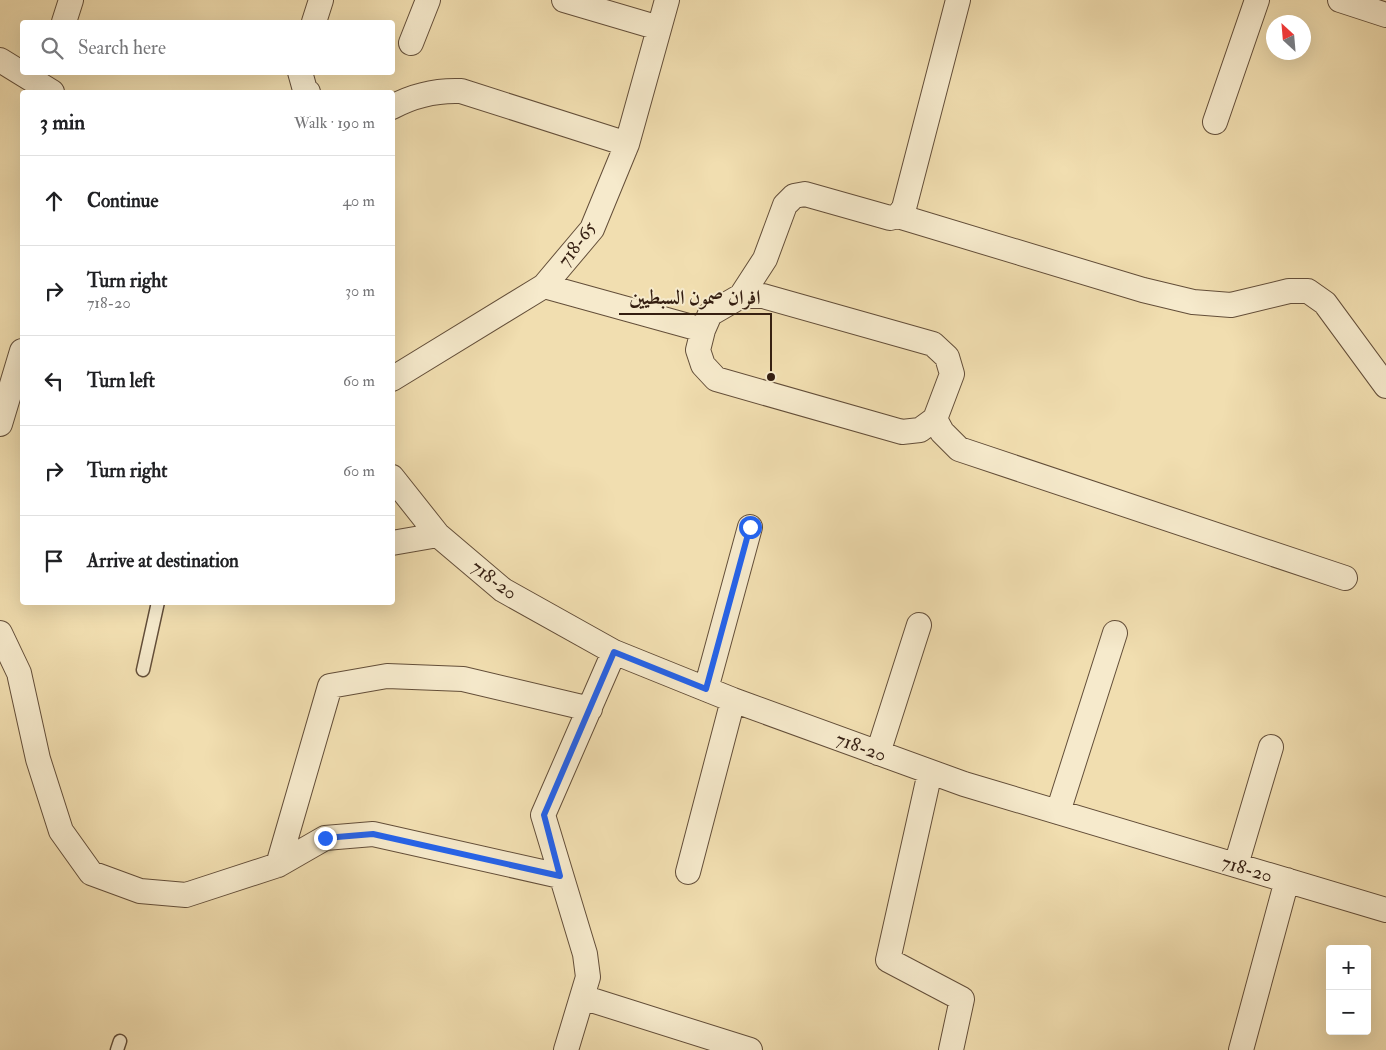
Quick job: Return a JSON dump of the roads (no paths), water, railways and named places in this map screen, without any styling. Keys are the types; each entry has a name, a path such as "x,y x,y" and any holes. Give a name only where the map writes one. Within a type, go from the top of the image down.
{"street":[{"path":"65,20 71,0"},
{"path":"315,20 321,0"},
{"path":"411,43 428,0"},
{"path":"564,0 659,28"},
{"name":"718-65","path":"395,376 544,286 592,229 627,144 666,0"},
{"path":"898,216 904,208 958,0"},
{"path":"1215,122 1257,0"},
{"path":"1340,0 1386,15"},
{"path":"0,60 20,70"},
{"path":"30,75 48,84"},
{"path":"301,75 305,90"},
{"path":"395,106 416,96 438,90 461,91 627,144"},
{"path":"741,296 763,296 933,344 947,357 952,374 935,419 920,430 902,432 716,379 703,365 698,350 703,330 710,314 741,296 765,259 785,205 794,196 805,194 890,218 898,216 1133,287 1193,302 1232,305 1289,291 1308,291 1326,303 1386,386"},
{"path":"544,286 703,330"},
{"path":"0,424 20,358"},
{"path":"935,419 942,432 959,449 1345,578"},
{"name":"718-20","path":"395,482 438,535 503,590 614,652 732,700 930,772 1386,910"},
{"path":"706,689 750,527"},
{"path":"395,542 438,535"},
{"path":"878,753 919,625"},
{"path":"0,633 19,673 38,759 61,831 91,872 140,892 186,895 278,865 325,838 373,834 560,876"},
{"path":"1058,812 1115,633"},
{"path":"566,1050 588,977 585,954 560,876 544,815 614,652"},
{"path":"278,865 330,686 387,676 463,679 590,708"},
{"path":"688,872 732,700"},
{"path":"1236,865 1271,746"},
{"path":"930,772 888,960 962,999 951,1050"},
{"path":"1241,1050 1286,880"},
{"path":"582,997 750,1050"}],"lane":[{"path":"143,670 157,605"}],"place":[{"name":"افران صمون السبطيين","path":"771,377"}]}
